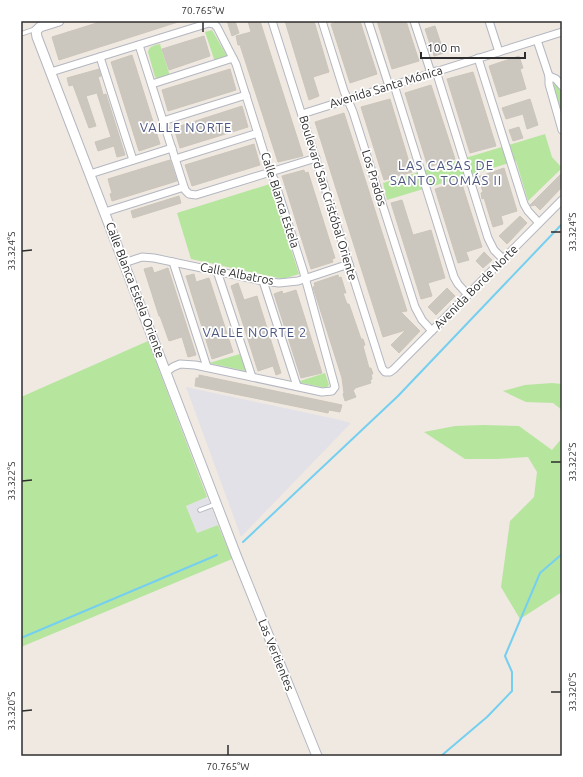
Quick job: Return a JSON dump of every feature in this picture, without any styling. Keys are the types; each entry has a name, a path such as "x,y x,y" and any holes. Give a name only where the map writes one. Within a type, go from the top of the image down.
{"street":[{"path":"40,27 59,21"},
{"name":"Los Prados","path":"322,21 356,119 415,307 422,320 432,331"},
{"path":"368,21 454,277 468,295"},
{"path":"414,21 433,72 488,238 494,250 503,259"},
{"path":"489,21 499,52"},
{"name":"Boulevard San Cristóbal Oriente","path":"272,22 382,368 383,371 388,372"},
{"name":"Calle Blanca Estela","path":"139,45 209,23 217,26 233,58 270,172 274,179 305,279 334,382 334,389 330,392 322,392 297,386"},
{"name":"Calle Blanca Estela Oriente","path":"40,27 36,34 236,555"},
{"name":"Avenida Santa Mónica","path":"302,114 562,32"},
{"path":"537,40 562,130"},
{"path":"51,72 139,45 186,191"},
{"path":"100,57 133,160"},
{"path":"152,84 233,58"},
{"path":"478,58 524,204 528,212 538,223"},
{"path":"548,76 559,81 562,86"},
{"path":"164,122 246,95"},
{"path":"175,159 258,133"},
{"path":"90,174 172,148"},
{"path":"105,212 186,191 196,195 316,158"},
{"name":"Avenida Borde Norte","path":"388,372 394,369 562,200"},
{"name":"Calle Albatros","path":"124,263 142,257 154,258 263,281 290,283 349,264"},
{"path":"173,262 207,367"},
{"path":"217,271 252,377"},
{"path":"166,372 180,364 207,367 297,386 263,281"},
{"name":"Las Vertientes","path":"236,555 317,756"}],"lane":[{"path":"21,34 40,27"},
{"path":"200,510 216,504"}],"shaded area":[{"path":"186,387 336,419 351,423 241,537"},
{"path":"207,497 218,525 197,533 186,506"}],"green space":[{"path":"212,30 227,56 215,62 205,32"},
{"path":"160,44 170,76 159,79 155,77 148,52 154,45"},
{"path":"555,82 562,92 562,113 554,90"},
{"path":"545,134 552,157 562,168 528,201 516,161 387,200 383,183"},
{"path":"270,184 299,274 283,279 191,259 177,213"},
{"path":"148,341 207,497 186,506 197,533 218,525 232,559 21,647 21,397"},
{"path":"240,354 246,371 209,363"},
{"path":"325,373 329,385 326,388 297,382"},
{"path":"552,383 562,384 562,410 553,403 526,402 503,391 525,385"},
{"path":"455,426 519,426 552,450 562,438 562,592 520,619 501,587 510,521 534,497 537,472 528,457 465,459 424,432"}],"building":[{"path":"103,21 178,22 59,60 52,37"},
{"path":"227,21 235,21 239,33 232,36"},
{"path":"248,21 260,21 303,156 278,162 236,36 251,32"},
{"path":"285,21 314,21 329,72 313,77 319,96 309,100"},
{"path":"340,21 360,21 377,74 350,83 331,24"},
{"path":"377,21 406,21 419,61 392,69"},
{"path":"435,26 444,53 434,56 425,29"},
{"path":"204,36 210,56 169,70 162,49"},
{"path":"132,55 160,144 139,151 111,62"},
{"path":"519,56 523,68 520,69 526,89 499,97 489,66"},
{"path":"99,69 101,76 98,77 103,95 106,94 125,155 117,157 114,146 98,151 95,142 111,137 97,93 86,96 96,126 89,128 73,85 69,86 67,78"},
{"path":"230,69 236,90 168,111 162,90"},
{"path":"473,72 496,146 470,153 447,79"},
{"path":"431,85 455,159 428,167 405,93"},
{"path":"390,99 412,172 384,180 361,107"},
{"path":"530,99 538,125 527,129 523,114 506,119 502,108"},
{"path":"242,106 248,127 180,148 174,128"},
{"path":"344,113 407,311 401,312 420,331 399,353 391,345 406,330 383,337 315,122"},
{"path":"519,127 523,138 513,141 509,130"},
{"path":"254,144 260,165 192,186 185,165"},
{"path":"170,160 177,181 112,201 110,194 112,193 108,179"},
{"path":"504,168 517,211 501,216 503,224 493,227 484,198 482,199 481,193 483,192 478,177"},
{"path":"304,170 305,173 308,172 335,258 332,259 333,262 311,269 282,176"},
{"path":"562,173 562,187 540,210 535,205 531,206 530,205"},
{"path":"461,181 482,247 466,252 469,260 458,263 435,189"},
{"path":"179,196 181,203 133,218 131,211"},
{"path":"402,200 413,235 431,230 445,278 428,283 432,296 421,299 391,203"},
{"path":"520,216 527,223 507,244 499,236"},
{"path":"484,252 492,260 483,268 476,261"},
{"path":"152,267 154,273 168,268 196,355 188,357 182,337 169,341 159,316 144,269"},
{"path":"194,274 196,282 209,278 233,352 212,359 186,276"},
{"path":"338,275 339,278 341,277 346,293 343,293 347,304 349,304 361,339 363,339 365,345 363,346 369,368 371,368 373,374 371,374 371,383 355,388 353,390 356,397 345,401 342,378 313,287 315,286 314,283"},
{"path":"238,283 244,300 257,296 281,373 276,375 273,366 258,371 231,286"},
{"path":"447,288 455,296 436,315 428,307"},
{"path":"296,290 322,373 301,378 274,294 282,291 283,294"},
{"path":"199,375 342,405 340,412 329,410 328,413 195,386 196,378 199,378"}],"waterway":[{"path":"243,542 398,396 562,224"},
{"path":"441,756 487,717 512,691 512,672 505,656 540,573 562,554"},
{"path":"21,638 217,555"}],"district":[{"name":"VALLE NORTE","path":"186,127"},
{"name":"LAS CASAS DE SANTO TOMÁS II","path":"446,172"},
{"name":"VALLE NORTE 2","path":"255,332"}]}
